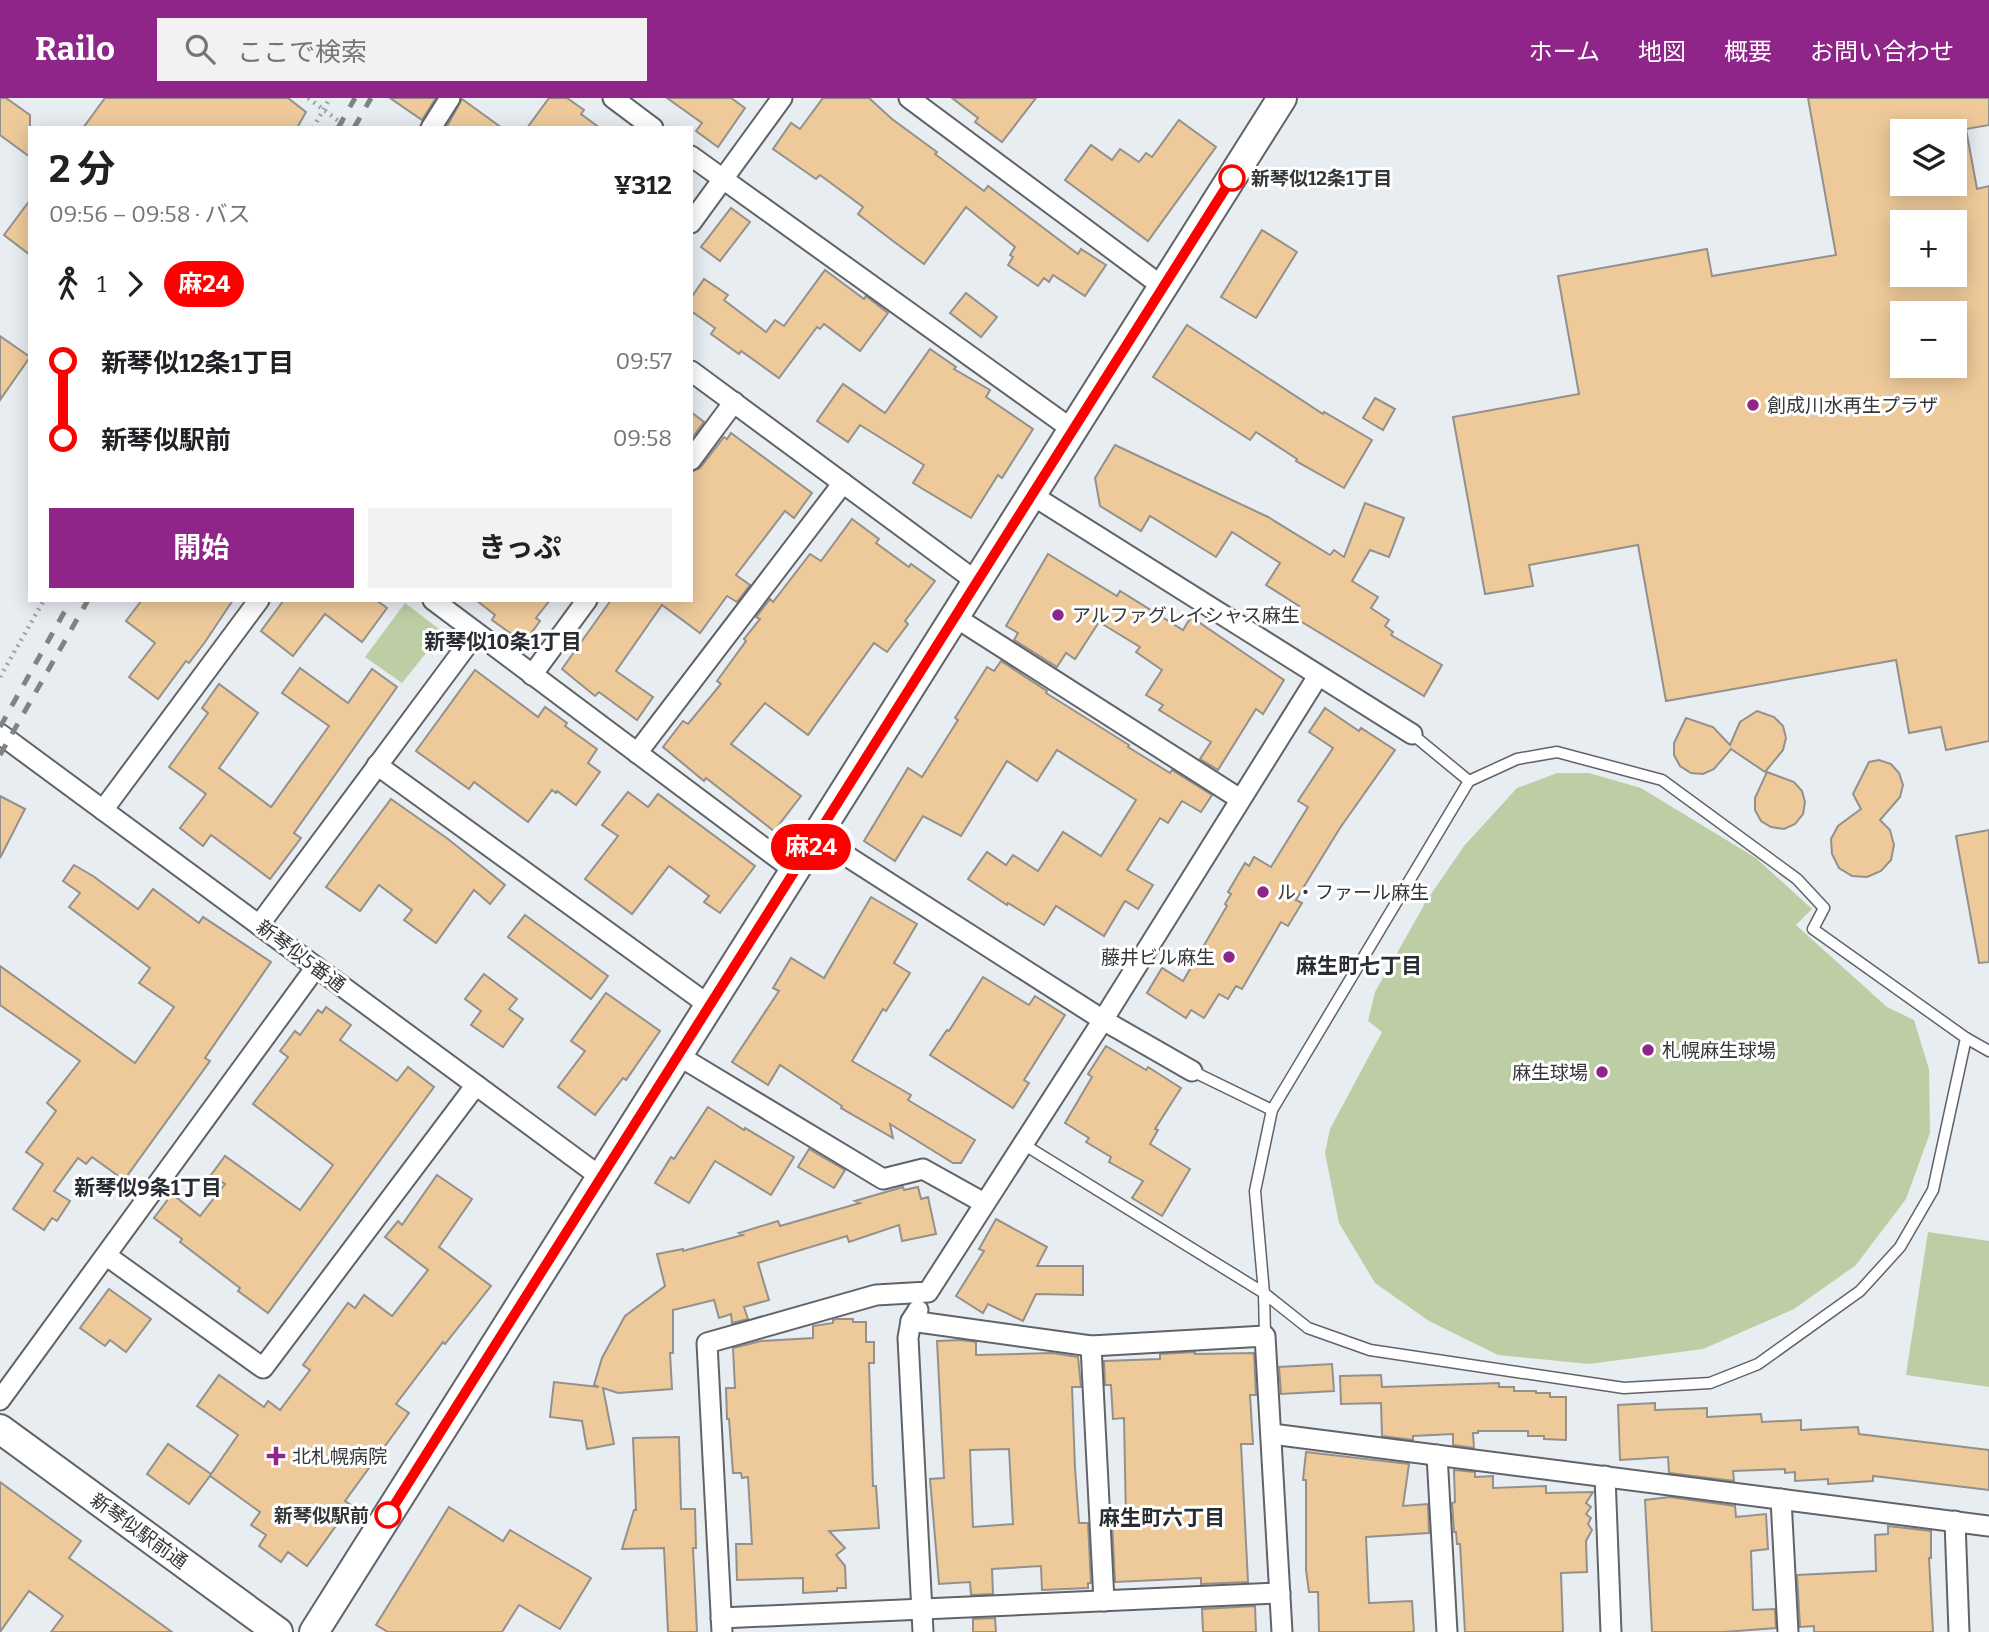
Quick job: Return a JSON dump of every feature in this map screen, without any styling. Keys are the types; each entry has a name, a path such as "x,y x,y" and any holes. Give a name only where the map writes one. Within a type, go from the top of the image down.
{"main road":[{"path":"314,1632 1282,98"},
{"name":"新琴似駅前通","path":"0,1429 278,1632"}],"street":[{"path":"432,126 450,98"},
{"path":"613,98 650,126"},
{"path":"693,220 782,98"},
{"path":"909,98 1163,287"},
{"path":"693,157 1073,430"},
{"path":"693,372 977,582"},
{"path":"693,457 734,402"},
{"path":"637,752 843,483"},
{"path":"1032,495 1412,734"},
{"path":"103,810 258,602"},
{"path":"436,602 795,871"},
{"path":"532,675 586,602"},
{"path":"955,617 1240,799"},
{"path":"259,925 477,633"},
{"path":"923,1632 908,1338 911,1321 1318,676"},
{"name":"新琴似5番通","path":"0,734 602,1178"},
{"path":"377,765 710,1006"},
{"path":"817,837 1103,1020 1192,1071"},
{"path":"0,1400 316,967"},
{"path":"679,1056 883,1179 923,1169 984,1203"},
{"path":"107,1256 263,1368 475,1084"},
{"path":"928,1292 876,1295 707,1343 722,1625 922,1610 1280,1593"},
{"path":"911,1321 1091,1346 1265,1336 1282,1632"},
{"path":"1091,1346 1104,1601"},
{"path":"1272,1434 1989,1525"},
{"path":"1437,1455 1447,1632"},
{"path":"1605,1476 1612,1632"},
{"path":"1781,1499 1788,1632"},
{"path":"1955,1521 1959,1632"}],"lane":[{"path":"1412,734 1469,781"},
{"path":"1265,1336 1255,1191 1272,1110 1469,781 1517,759 1557,752 1662,780 1797,879 1824,908 1813,929 1966,1038 1989,1051"},
{"path":"1022,1144 1264,1293 1308,1328 1370,1350 1625,1388 1710,1383 1759,1364 1860,1291 1900,1247 1933,1190 1966,1038"},
{"path":"1192,1071 1272,1110"}],"path":[{"path":"309,98 345,126"},
{"path":"314,126 330,98"},
{"path":"0,677 43,602"}],"green space":[{"path":"405,603 443,632 402,683 365,657"},
{"name":"札幌麻生球場","path":"1557,773 1589,773 1641,788 1756,858 1812,909 1796,925 1887,1007 1914,1020 1929,1069 1930,1133 1906,1199 1856,1265 1794,1309 1703,1349 1589,1364 1498,1355 1429,1321 1375,1283 1339,1223 1325,1153 1330,1129 1382,1032 1368,1021 1375,992 1427,900 1464,846 1517,788"},
{"path":"1928,1232 1989,1241 1989,1387 1906,1375"}],"building":[{"path":"0,98 6,98 30,115 28,156 0,135"},
{"path":"105,98 288,98 306,112 298,126 84,126"},
{"path":"390,98 436,98 422,120"},
{"path":"549,98 567,98 584,110 581,114 597,126 528,126"},
{"path":"667,98 731,98 745,108 718,147 696,131 702,123"},
{"path":"823,98 869,98 984,191 988,186 1078,254 1081,249 1106,265 1085,296 1053,275 1049,282 1044,278 1038,286 1008,265 1015,247 966,207 924,264 858,214 863,207 820,175 816,179 773,149 791,123 800,129"},
{"path":"952,98 1036,98 1002,142 975,122 978,118"},
{"name":"創成川水再生プラザ","path":"1808,98 1989,98 1989,125 1967,129 1967,119 1890,119 1890,196 1967,196 1967,134 1977,189 1989,186 1989,741 1946,750 1941,727 1909,733 1896,660 1666,701 1638,545 1529,565 1533,586 1485,594 1453,417 1579,394 1558,276 1707,249 1712,276 1836,255"},
{"path":"462,99 499,126 447,126"},
{"path":"1179,120 1216,147 1148,241 1065,180 1091,145 1112,160 1120,149 1139,162 1146,153 1152,157"},
{"path":"28,203 28,253 4,235"},
{"path":"731,208 750,222 720,261 701,247"},
{"path":"1262,230 1297,252 1256,318 1221,297"},
{"path":"825,270 888,313 860,351 824,324 820,329 817,327 779,378 711,334 715,328 693,312 693,295 704,279 728,295 724,300 766,332 775,320 784,326"},
{"path":"966,293 997,317 981,337 950,313"},
{"path":"1187,325 1323,414 1324,412 1372,440 1344,488 1296,461 1297,459 1256,432 1250,440 1153,377"},
{"path":"0,336 28,356 28,360 0,400"},
{"path":"930,349 956,367 954,369 990,390 986,397 1033,429 1002,478 998,475 971,518 913,483 924,465 860,425 848,442 817,421 843,384 885,413"},
{"path":"1375,398 1395,409 1383,430 1363,418"},
{"path":"693,414 704,422 693,436"},
{"path":"731,433 812,493 794,518 785,511 736,575 750,585 737,602 727,596 700,633 662,605 616,671 653,697 637,720 599,692 595,696 562,669 610,602 693,602 693,471 700,468 724,437 727,439"},
{"path":"1115,445 1268,517 1330,555 1334,550 1344,557 1365,503 1404,518 1389,557 1370,550 1352,581 1378,597 1371,608 1389,620 1385,626 1393,632 1391,635 1442,665 1424,696 1292,616 1299,606 1266,585 1280,563 1232,532 1216,557 1150,516 1141,531 1100,506 1095,478"},
{"path":"852,519 879,539 876,543 909,567 911,564 935,581 905,621 908,624 887,652 874,643 808,735 765,703 731,744 801,796 774,831 706,778 704,781 663,747 683,721 688,724 721,684 717,681 746,641 744,639 760,619 756,617 770,599 773,602 810,554 821,561"},
{"path":"1048,554 1117,596 1120,591 1183,630 1191,617 1284,680 1263,714 1256,709 1218,770 1200,759 1211,742 1159,710 1163,705 1146,695 1162,670 1136,652 1140,647 1099,622 1075,659 1066,653 1057,667 1014,640 1018,633 1006,626"},
{"path":"140,602 232,602 205,642 189,663 186,661 158,699 129,677 155,643 126,621"},
{"path":"283,602 379,602 387,608 362,642 325,614 293,656 261,631"},
{"path":"479,602 548,602 536,618 540,621 524,643 492,620 495,615"},
{"path":"1001,661 1129,745 1128,747 1212,795 1201,812 1182,801 1168,823 1160,818 1127,870 1153,885 1138,909 1125,901 1104,936 1056,906 1044,925 968,879 987,852 1006,865 1013,855 1038,871 1063,832 1101,856 1136,800 1057,750 1037,781 1007,761 961,836 923,816 895,861 864,841 908,768 922,777 987,667 994,671"},
{"path":"300,668 348,703 372,669 397,687 294,833 301,838 270,879 211,835 203,846 180,828 206,794 169,767 208,713 202,708 219,684 258,713 219,768 271,807 329,726 282,693"},
{"path":"475,670 538,717 545,707 567,723 565,726 597,749 588,763 600,772 576,805 552,790 528,822 474,782 469,789 416,751"},
{"path":"1325,708 1359,731 1361,728 1395,750 1340,828 1300,893 1296,900 1302,903 1288,926 1281,922 1242,989 1236,986 1228,999 1219,994 1204,1018 1191,1010 1186,1018 1147,993 1162,968 1183,981 1227,906 1225,904 1231,894 1228,892 1245,863 1249,866 1254,857 1271,867 1308,807 1298,801 1333,748 1309,732"},
{"path":"1757,711 1774,717 1783,726 1786,738 1783,750 1765,772 1731,749 1714,769 1703,774 1691,773 1680,766 1674,755 1674,743 1686,718 1713,727 1730,745 1740,722"},
{"path":"1879,760 1891,764 1899,773 1903,785 1900,797 1880,820 1890,830 1894,845 1891,860 1881,871 1867,877 1852,876 1839,868 1832,854 1831,839 1838,826 1861,809 1853,794 1869,762"},
{"path":"1767,772 1794,782 1802,791 1805,802 1803,814 1795,824 1784,829 1771,827 1761,821 1755,810 1755,798"},
{"path":"628,792 648,807 658,794 755,866 720,913 704,902 709,896 669,866 632,914 585,879 618,836 602,825"},
{"path":"0,796 25,809 0,858"},
{"path":"391,799 448,839 505,885 490,904 474,890 436,943 404,920 412,910 379,885 360,911 326,887"},
{"path":"1989,830 1989,962 1979,963 1956,836"},
{"path":"74,865 138,909 153,889 199,923 203,917 271,962 205,1058 210,1061 124,1180 92,1157 86,1164 78,1158 54,1191 70,1201 57,1221 52,1218 44,1230 13,1209 43,1164 26,1152 56,1111 47,1103 80,1061 0,1005 0,966 135,1063 174,1007 139,983 150,968 69,907 80,893 63,881"},
{"path":"871,897 917,924 894,963 910,973 886,1011 883,1009 852,1061 911,1095 908,1100 975,1140 961,1163 953,1163 890,1124 893,1138 841,1108 842,1106 780,1065 768,1085 732,1062 779,991 773,988 791,958 824,978"},
{"path":"525,915 608,976 591,999 508,937"},
{"path":"484,974 517,999 509,1009 523,1019 503,1047 471,1025 481,1011 465,999"},
{"path":"983,977 1029,1005 1035,996 1065,1015 1024,1080 1029,1083 1013,1108 930,1055 947,1030 949,1031"},
{"path":"606,993 660,1031 626,1080 623,1078 595,1115 558,1087 585,1051 571,1041"},
{"path":"326,1007 351,1025 340,1040 397,1081 408,1067 434,1087 268,1313 238,1291 240,1288 180,1242 182,1239 154,1218 172,1194 200,1216 225,1184 211,1175 225,1156 300,1210 333,1165 253,1104 288,1057 280,1051 295,1031 300,1035 318,1010 322,1013"},
{"path":"1106,1046 1146,1070 1148,1067 1181,1088 1155,1129 1158,1130 1150,1144 1190,1169 1162,1216 1132,1198 1143,1181 1109,1162 1111,1157 1086,1142 1089,1138 1065,1123 1092,1077 1088,1074"},
{"path":"708,1107 794,1157 771,1195 715,1161 689,1203 655,1183"},
{"path":"809,1149 845,1170 834,1188 798,1167"},
{"path":"437,1175 472,1199 439,1247 491,1286 445,1344 443,1342 396,1404 409,1413 345,1501 351,1505 307,1566 288,1552 281,1562 259,1546 266,1535 251,1525 260,1512 210,1476 189,1504 147,1474 168,1444 211,1474 238,1435 197,1406 219,1375 264,1407 268,1401 280,1410 310,1370 303,1365 348,1303 355,1308 364,1295 392,1316 428,1270 385,1237 398,1221 402,1225"},
{"path":"903,1187 904,1190 918,1187 921,1199 928,1197 936,1234 902,1241 899,1225 849,1242 847,1236 758,1263 769,1300 744,1307 748,1319 732,1323 731,1314 719,1318 714,1300 673,1310 673,1353 670,1353 672,1389 618,1393 603,1388 614,1444 587,1449 582,1421 550,1417 554,1382 599,1387 594,1385 602,1358 625,1316 665,1286 657,1254 683,1251 743,1235 739,1233 778,1221 780,1226 860,1203 855,1201"},
{"path":"996,1219 1047,1247 1037,1266 1083,1266 1083,1295 1036,1294 1023,1321 988,1304 983,1313 956,1296 984,1251 979,1249"},
{"path":"109,1289 151,1319 126,1352 110,1340 105,1346 80,1328"},
{"path":"833,1320 866,1322 866,1342 874,1342 874,1363 869,1363 873,1486 876,1486 879,1528 829,1531 845,1548 836,1555 845,1566 846,1588 803,1593 803,1578 737,1580 736,1544 752,1544 748,1477 742,1478 741,1473 733,1473 727,1419 726,1388 735,1388 733,1348 761,1341 813,1338 813,1326 833,1323"},
{"path":"937,1341 976,1342 976,1355 1052,1353 1078,1357 1081,1387 1072,1387 1075,1468 1079,1523 1088,1523 1091,1583 1088,1583 1088,1588 1042,1590 1041,1566 992,1569 993,1594 971,1595 970,1582 939,1584 930,1479 944,1478","holes":["1009,1449 1013,1524 973,1527 970,1450"]},
{"path":"1254,1353 1256,1395 1250,1395 1253,1444 1241,1444 1248,1582 1201,1584 1201,1578 1115,1582 1112,1521 1126,1520 1124,1418 1113,1419 1111,1385 1105,1385 1104,1361 1160,1359 1160,1354"},
{"path":"1332,1364 1334,1391 1281,1394 1279,1367"},
{"path":"1381,1375 1382,1387 1499,1383 1499,1387 1514,1387 1514,1391 1536,1391 1550,1393 1550,1397 1566,1397 1566,1440 1528,1436 1528,1431 1478,1431 1473,1433 1474,1448 1453,1445 1453,1434 1413,1436 1413,1440 1382,1436 1381,1403 1341,1404 1340,1376"},
{"path":"1655,1403 1655,1410 1707,1408 1707,1417 1761,1414 1762,1422 1801,1420 1801,1430 1858,1427 1859,1434 1989,1450 1989,1490 1873,1476 1873,1481 1828,1484 1828,1479 1795,1481 1795,1472 1785,1473 1785,1469 1733,1471 1734,1481 1669,1473 1668,1457 1620,1460 1618,1405"},
{"path":"679,1437 681,1509 695,1509 696,1548 693,1548 697,1632 668,1632 664,1548 622,1549 636,1510 633,1438"},
{"path":"1306,1452 1409,1464 1403,1506 1428,1504 1429,1533 1366,1537 1369,1603 1412,1601 1414,1632 1319,1632 1318,1592 1309,1592 1306,1570 1306,1480 1303,1480"},
{"path":"1454,1470 1475,1472 1475,1477 1493,1476 1493,1488 1546,1486 1546,1493 1593,1492 1586,1503 1591,1507 1586,1514 1591,1518 1588,1524 1592,1530 1586,1541 1587,1572 1561,1573 1563,1632 1465,1632 1460,1544 1457,1544 1454,1532 1452,1503 1455,1502"},
{"path":"0,1482 81,1541 69,1558 172,1632 51,1632 63,1616 29,1591 0,1632"},
{"path":"1670,1497 1735,1506 1736,1517 1766,1514 1768,1549 1751,1551 1753,1610 1775,1609 1776,1628 1724,1632 1652,1632 1645,1500"},
{"path":"449,1507 503,1541 510,1530 591,1578 560,1629 519,1605 502,1632 388,1632 376,1625"},
{"path":"1888,1526 1931,1531 1929,1558 1933,1632 1814,1632 1814,1626 1800,1627 1797,1575 1876,1571 1875,1535 1888,1534"},
{"path":"1255,1606 1256,1632 1203,1632 1202,1609"},
{"path":"995,1618 996,1632 973,1632 973,1619"}],"railway":[{"path":"339,126 355,98"},
{"path":"355,126 371,98"},
{"path":"0,727 70,602"},
{"path":"0,755 87,602"}],"bus line":[{"name":"麻24","path":"388,1515 1232,178"}],"place":[{"name":"新琴似12条1丁目","path":"1232,178"},
{"name":"創成川水再生プラザ","path":"1753,405"},
{"name":"アルファグレイシャス麻生","path":"1058,615"},
{"name":"ル・ファール麻生","path":"1263,892"},
{"name":"藤井ビル麻生","path":"1229,957"},
{"name":"札幌麻生球場","path":"1648,1050"},
{"name":"麻生球場","path":"1602,1072"},
{"name":"北札幌病院","path":"276,1456"},
{"name":"新琴似駅前","path":"388,1515"}],"district":[{"name":"新琴似10条1丁目","path":"503,642"},
{"name":"麻生町七丁目","path":"1359,966"},
{"name":"新琴似9条1丁目","path":"148,1188"},
{"name":"麻生町六丁目","path":"1162,1518"}]}
